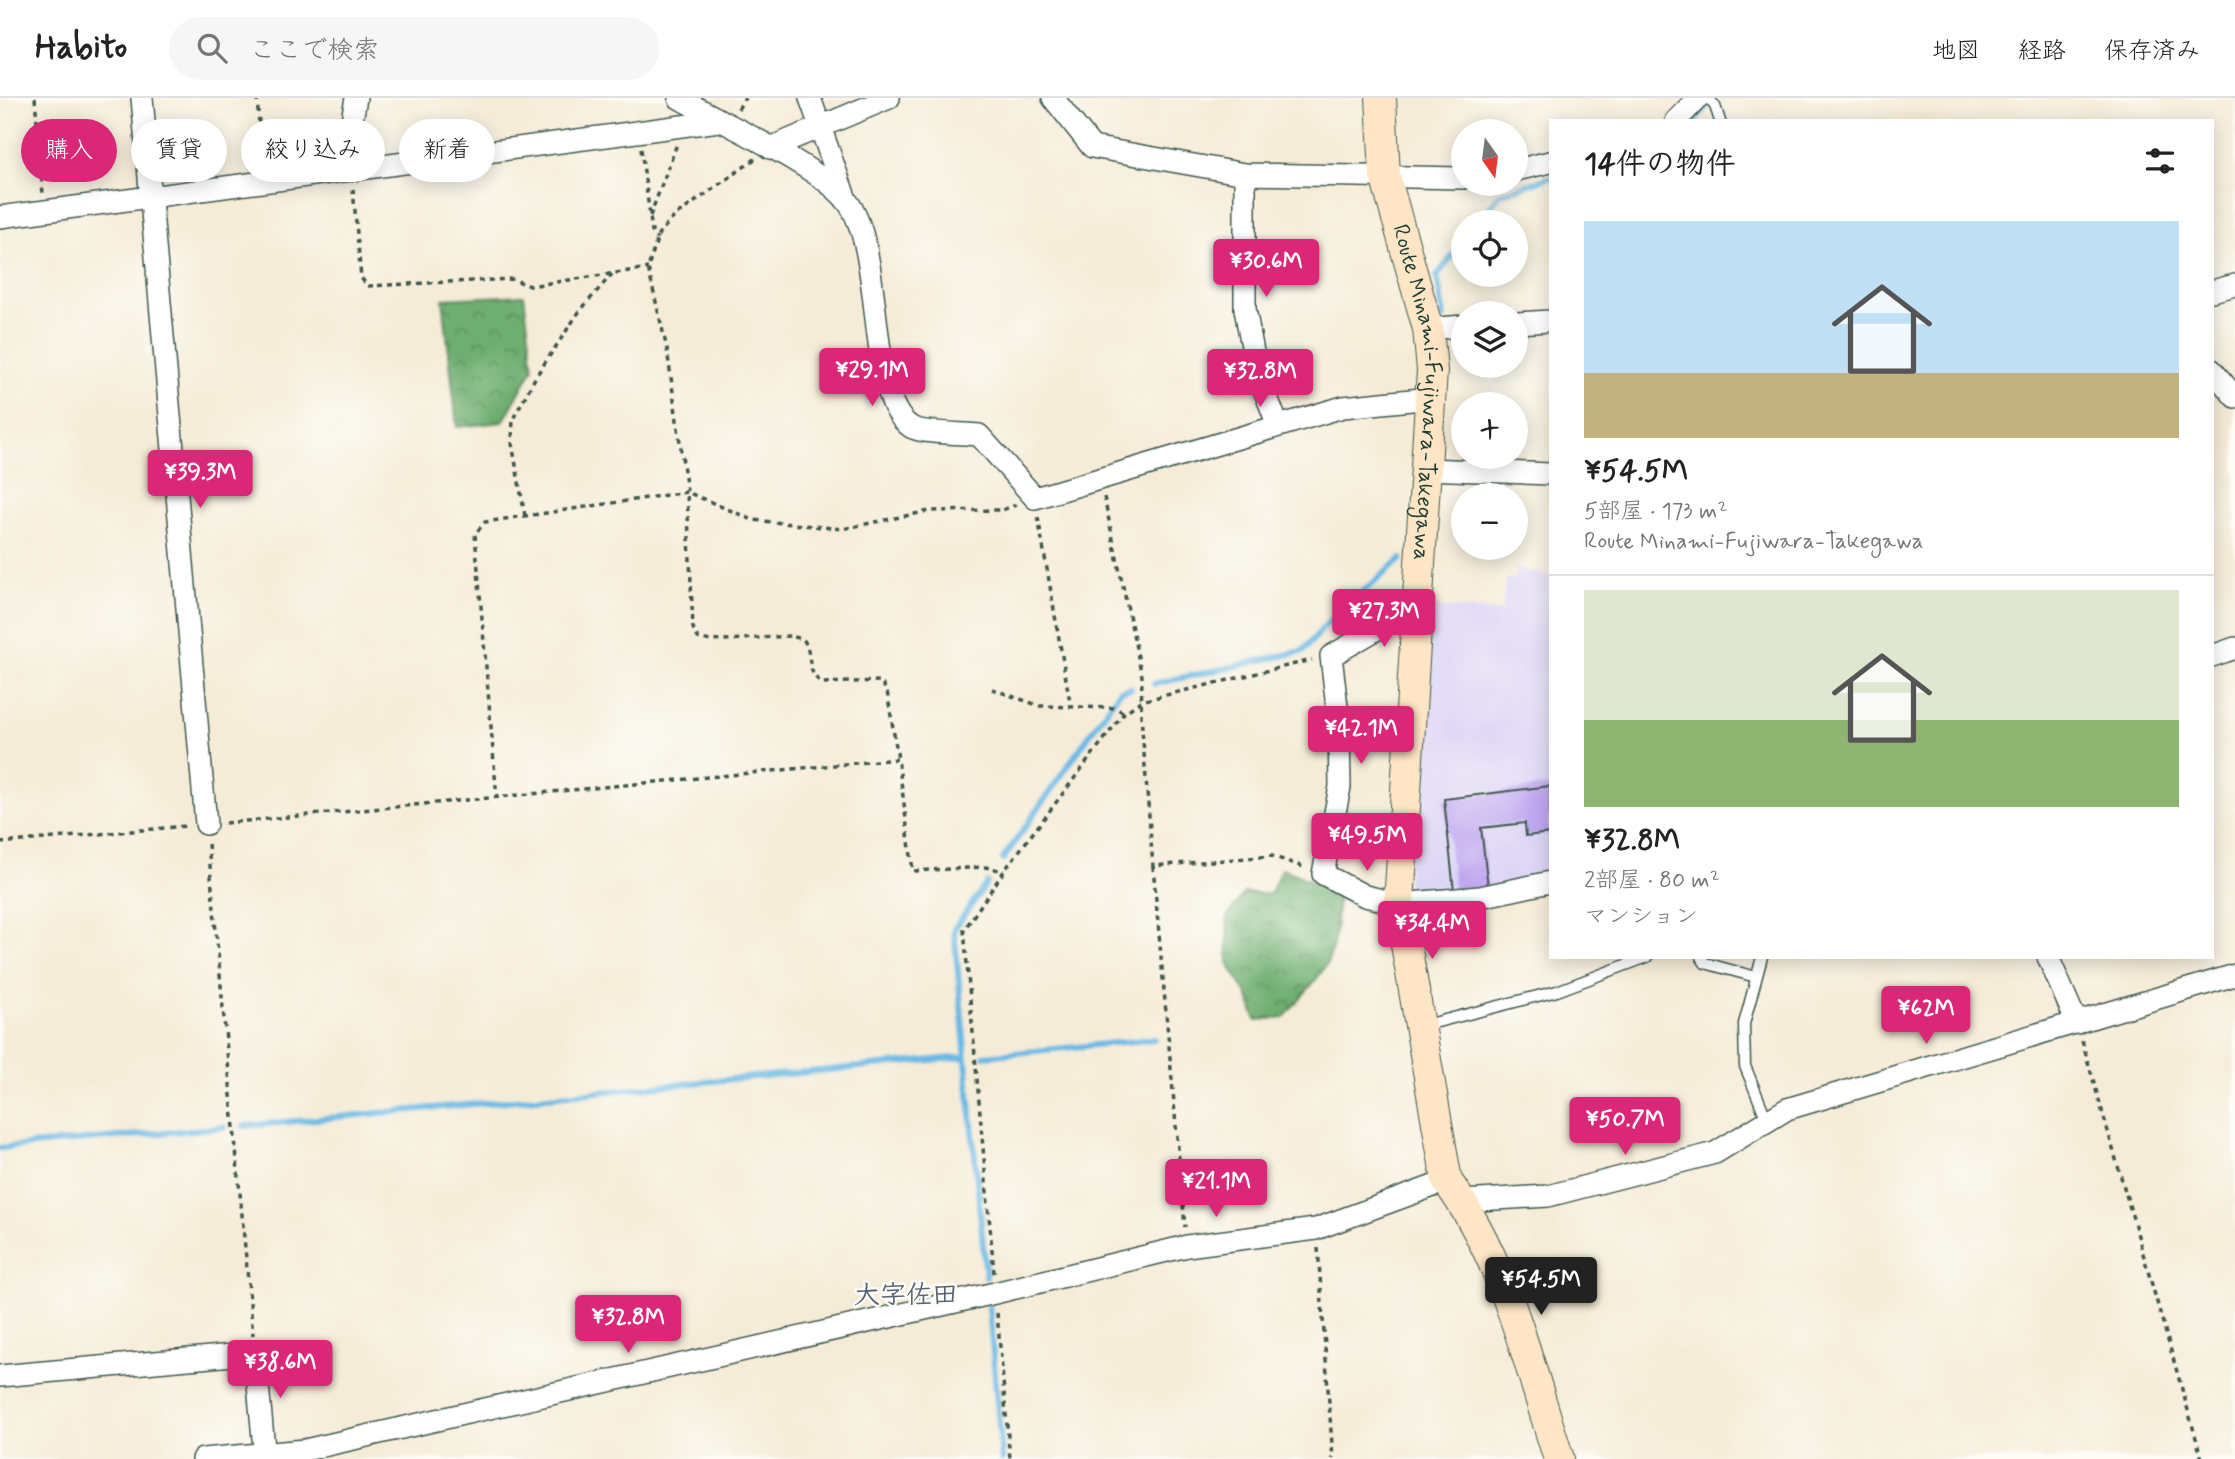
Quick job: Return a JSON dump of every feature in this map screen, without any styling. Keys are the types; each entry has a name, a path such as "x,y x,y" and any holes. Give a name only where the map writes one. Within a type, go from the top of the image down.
{"main road":[{"name":"Route Minami-Fujiwara-Takegawa","path":"1381,98 1385,176 1428,329 1432,370 1415,607 1399,904 1407,964 1454,1191 1501,1279 1559,1459"}],"street":[{"path":"142,98 206,824"},
{"path":"353,119 356,98"},
{"path":"679,98 811,172 846,200"},
{"path":"810,98 846,200 865,238 887,387 897,413 912,428 979,435 1035,498 1343,407 1431,398"},
{"path":"770,148 889,98"},
{"path":"1053,98 1092,147 1245,174 1451,178"},
{"path":"1679,119 1711,100"},
{"path":"385,165 719,121"},
{"path":"1528,167 1549,162"},
{"path":"1245,174 1245,309 1256,368 1278,426"},
{"path":"0,217 270,182"},
{"path":"2214,290 2235,285"},
{"path":"1528,322 1549,321"},
{"path":"1428,329 1451,327"},
{"path":"2214,372 2235,397"},
{"path":"1427,469 1549,474"},
{"path":"1415,607 1331,656 1339,724 1340,787 1323,874 1365,896 1399,904 1480,897 1549,882"},
{"path":"2214,655 2235,648"},
{"path":"2049,959 2077,1023"},
{"path":"203,1459 305,1450 1187,1247 1311,1230 1401,1200 1454,1191 1548,1196 1634,1176 1715,1153 1787,1109 2235,975"},
{"path":"0,1376 255,1353 265,1455"}],"lane":[{"path":"1711,100 1719,119"},
{"path":"1421,1026 1557,990 1642,959"},
{"path":"1702,959 1705,963 1756,976"},
{"path":"1761,959 1744,1024 1745,1066 1767,1120"}],"path":[{"path":"35,98 44,212"},
{"path":"257,98 264,183"},
{"path":"650,218 684,126"},
{"path":"638,131 652,232 657,239"},
{"path":"770,148 675,216 657,239 648,268 667,349 687,492 693,628 698,639 790,636 803,639 808,646 811,673 823,683 880,681 887,691 913,871 985,867 1004,871"},
{"path":"349,182 361,278 368,286 512,279 530,286 648,268"},
{"path":"525,516 512,443 513,419 536,376 579,312 614,272"},
{"path":"1099,478 1124,580 1142,676 1141,701 1153,866 1187,1247"},
{"path":"496,799 475,534 485,522 687,492 753,520 842,529 929,511 1002,510 1035,498 1071,708"},
{"path":"1010,1459 964,930 1004,871 1124,713 1141,701 1331,656"},
{"path":"992,689 1040,706 1116,708 1124,713"},
{"path":"0,843 496,799 898,759"},
{"path":"206,824 255,1353"},
{"path":"1153,866 1272,856 1323,874"},
{"path":"2077,1023 2202,1459"},
{"path":"1311,1230 1318,1247 1333,1459"}],"shaded area":[{"path":"1517,568 1549,576 1549,876 1416,898 1407,889 1424,606 1502,611 1506,580 1515,578"}],"green space":[{"path":"524,295 533,368 503,422 457,427 443,299"},
{"path":"1282,868 1338,893 1333,943 1323,970 1284,1018 1256,1020 1248,996 1228,963 1227,917 1244,893 1270,894"}],"building":[{"path":"1549,786 1549,833 1526,836 1525,823 1481,828 1488,887 1454,891 1444,799"}],"waterway":[{"path":"1697,119 1712,99"},
{"path":"1487,210 1500,194 1549,177"},
{"path":"1444,318 1437,276 1451,258"},
{"path":"1446,333 1446,366"},
{"path":"1154,684 1303,651 1331,619 1401,559"},
{"path":"1003,859 1120,691 1131,688"},
{"path":"986,1277 954,929 987,883"},
{"path":"984,1056 1155,1039"},
{"path":"244,1126 964,1057"},
{"path":"0,1148 224,1127"},
{"path":"989,1306 1002,1459"}],"district":[{"name":"大字佐田","path":"906,1296"}]}
